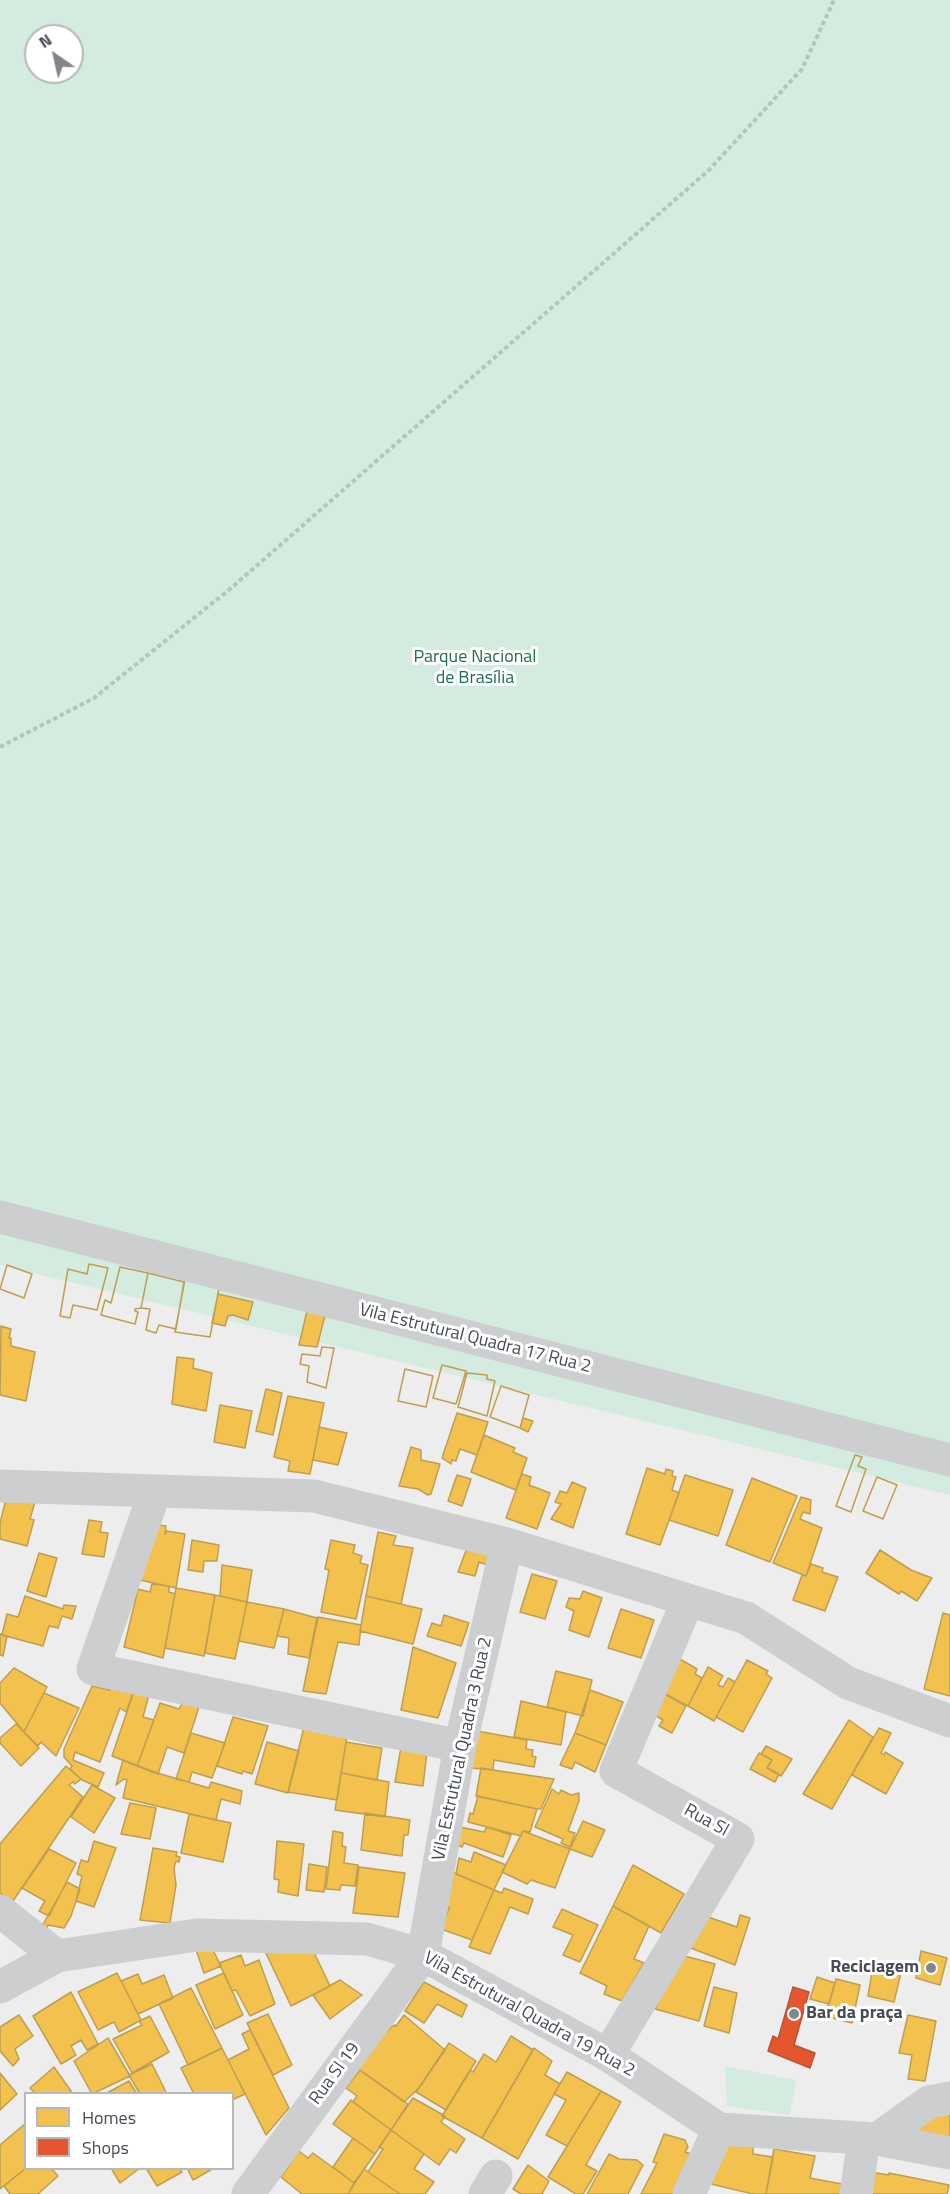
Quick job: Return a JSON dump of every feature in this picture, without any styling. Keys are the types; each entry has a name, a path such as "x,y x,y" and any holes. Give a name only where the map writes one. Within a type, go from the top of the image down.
{"street":[{"name":"Vila Estrutural Quadra 17 Rua 2","path":"0,1217 950,1460"},
{"path":"0,1486 314,1496 507,1544 746,1618 848,1683 950,1720"},
{"path":"155,1491 93,1669 460,1746"},
{"name":"Vila Estrutural Quadra 3 Rua 2","path":"423,1955 460,1746 507,1544"},
{"name":"Rua Sl","path":"608,2055 738,1839 616,1771 688,1600"},
{"path":"0,1911 57,1956 0,1987"},
{"name":"Vila Estrutural Quadra 19 Rua 2","path":"57,1956 197,1935 367,1939 423,1955 608,2055 719,2129"},
{"name":"Rua Sl 19","path":"248,2194 423,1955"},
{"path":"856,2194 871,2139 929,2102 950,2098"},
{"path":"689,2194 719,2129 871,2139 950,2153"}],"path":[{"path":"0,747 94,698 230,589 708,171 802,69 834,0"}],"green space":[{"name":"Parque Nacional de Brasília","path":"0,0 950,0 950,1495 0,1265"},
{"path":"725,2066 796,2080 790,2115 727,2106"}],"building: Homes":[{"path":"89,1264 108,1268 97,1310 73,1305 70,1318 60,1316 68,1269 87,1274"},
{"path":"89,1264 108,1268 97,1310 73,1305 70,1318 60,1316 68,1269 87,1274"},
{"path":"7,1265 32,1274 24,1298 0,1289"},
{"path":"7,1265 32,1274 24,1298 0,1289"},
{"path":"120,1267 148,1273 141,1308 135,1309 138,1312 135,1324 101,1315 105,1300 111,1303"},
{"path":"120,1267 148,1273 141,1308 135,1309 138,1312 135,1324 101,1315 105,1300 111,1303"},
{"path":"148,1273 184,1282 176,1329 159,1325 156,1333 146,1330 150,1309 141,1308"},
{"path":"148,1273 184,1282 176,1329 159,1325 156,1333 146,1330 150,1309 141,1308"},
{"path":"185,1279 219,1288 210,1337 175,1332"},
{"path":"185,1279 219,1288 210,1337 175,1332"},
{"path":"218,1294 253,1302 248,1320 233,1315 228,1316 225,1326 212,1323"},
{"path":"307,1311 325,1315 317,1347 299,1345"},
{"path":"1,1326 11,1329 9,1338 11,1338 11,1346 35,1352 26,1401 0,1395"},
{"path":"322,1347 334,1348 326,1388 307,1382 309,1366 300,1364 302,1354 320,1356"},
{"path":"322,1347 334,1348 326,1388 307,1382 309,1366 300,1364 302,1354 320,1356"},
{"path":"177,1357 194,1359 193,1368 212,1373 206,1411 172,1404"},
{"path":"442,1365 466,1371 456,1404 433,1398"},
{"path":"442,1365 466,1371 456,1404 433,1398"},
{"path":"405,1369 433,1376 426,1407 398,1401"},
{"path":"405,1369 433,1376 426,1407 398,1401"},
{"path":"467,1373 487,1375 487,1379 495,1381 487,1416 458,1407"},
{"path":"467,1373 487,1375 487,1379 495,1381 487,1416 458,1407"},
{"path":"501,1386 529,1395 520,1428 490,1417"},
{"path":"501,1386 529,1395 520,1428 490,1417"},
{"path":"266,1389 282,1393 273,1435 256,1431"},
{"path":"288,1396 324,1403 310,1474 288,1471 290,1461 274,1457"},
{"path":"220,1405 252,1411 245,1448 214,1442"},
{"path":"457,1413 488,1422 477,1455 460,1449 456,1461 452,1460 451,1464 442,1458"},
{"path":"523,1418 533,1421 528,1432 520,1428"},
{"path":"319,1427 347,1433 338,1465 313,1460"},
{"path":"484,1435 515,1448 513,1452 527,1458 516,1490 471,1472"},
{"path":"411,1447 421,1450 421,1460 440,1464 431,1494 399,1486"},
{"path":"855,1455 862,1457 858,1466 866,1469 851,1512 836,1506"},
{"path":"855,1455 862,1457 858,1466 866,1469 851,1512 836,1506"},
{"path":"647,1468 665,1474 666,1469 673,1471 672,1476 676,1477 672,1490 679,1493 660,1545 626,1534"},
{"path":"522,1474 531,1477 529,1485 550,1493 537,1529 506,1518"},
{"path":"457,1475 471,1479 462,1506 448,1501"},
{"path":"685,1475 733,1490 718,1536 669,1520"},
{"path":"877,1477 897,1485 883,1519 863,1511"},
{"path":"877,1477 897,1485 883,1519 863,1511"},
{"path":"752,1478 797,1496 770,1562 726,1545"},
{"path":"572,1482 586,1488 573,1528 551,1519 561,1504 555,1502 560,1491 567,1493"},
{"path":"7,1495 35,1502 30,1519 34,1520 27,1546 0,1539 0,1523"},
{"path":"801,1497 811,1500 810,1514 803,1512 800,1519 822,1528 806,1576 773,1563"},
{"path":"89,1520 102,1522 100,1532 108,1533 104,1557 82,1554"},
{"path":"153,1524 166,1526 165,1534 167,1531 185,1534 176,1588 140,1580"},
{"path":"378,1532 396,1536 393,1545 413,1548 401,1604 366,1596"},
{"path":"192,1540 219,1545 217,1561 204,1561 203,1572 188,1570"},
{"path":"331,1540 355,1545 353,1553 362,1556 360,1563 368,1565 356,1619 321,1612 329,1570 325,1569"},
{"path":"467,1548 494,1556 491,1566 479,1562 475,1576 458,1572"},
{"path":"880,1550 911,1570 932,1578 917,1601 901,1591 899,1594 866,1573"},
{"path":"39,1553 57,1558 46,1597 27,1591"},
{"path":"811,1564 823,1568 822,1572 838,1577 825,1611 793,1600 802,1575 806,1576"},
{"path":"222,1565 252,1570 247,1602 220,1596"},
{"path":"532,1574 557,1581 545,1619 520,1612"},
{"path":"152,1584 169,1586 169,1592 175,1594 163,1658 124,1647 138,1589 150,1592"},
{"path":"176,1588 215,1595 204,1656 165,1648"},
{"path":"583,1591 602,1598 589,1637 569,1630 574,1611 566,1607 569,1598 580,1599"},
{"path":"215,1595 247,1602 235,1659 205,1653"},
{"path":"25,1596 63,1609 64,1605 76,1606 72,1619 62,1616 58,1628 49,1626 43,1646 2,1635 7,1614 18,1617"},
{"path":"366,1596 422,1609 413,1644 360,1631"},
{"path":"247,1602 284,1609 274,1648 239,1641"},
{"path":"284,1609 317,1618 309,1658 288,1654 289,1638 277,1636"},
{"path":"621,1609 654,1620 641,1658 608,1648"},
{"path":"943,1613 950,1615 950,1696 924,1689"},
{"path":"444,1615 469,1623 461,1646 427,1636 432,1623 441,1626"},
{"path":"318,1617 361,1625 359,1645 338,1642 326,1694 303,1691"},
{"path":"0,1634 7,1636 3,1656 0,1655"},
{"path":"413,1647 456,1663 438,1718 401,1710"},
{"path":"678,1658 697,1669 695,1674 702,1678 688,1706 661,1692"},
{"path":"747,1660 768,1671 766,1674 772,1678 743,1732 716,1717"},
{"path":"708,1667 723,1676 718,1685 723,1687 728,1678 735,1682 714,1721 688,1706"},
{"path":"14,1668 47,1687 24,1732 0,1703 0,1683"},
{"path":"556,1671 592,1680 583,1716 547,1707"},
{"path":"113,1681 135,1688 126,1712 120,1708 100,1762 75,1752 73,1760 104,1773 98,1787 82,1780 70,1769 72,1766 64,1757 64,1749 92,1686 110,1690"},
{"path":"135,1688 150,1691 143,1717 154,1720 137,1766 112,1756"},
{"path":"590,1690 623,1702 606,1745 575,1733"},
{"path":"661,1692 686,1706 672,1733 659,1726 663,1720 651,1713"},
{"path":"44,1693 79,1708 56,1756 41,1742 38,1746 24,1732"},
{"path":"521,1701 566,1712 561,1745 514,1737"},
{"path":"183,1702 199,1707 184,1753 167,1747 158,1774 137,1766 160,1703 179,1709"},
{"path":"233,1717 268,1726 252,1774 243,1771 242,1774 217,1766"},
{"path":"849,1720 873,1737 832,1809 803,1794"},
{"path":"305,1723 348,1729 337,1800 288,1792"},
{"path":"16,1724 39,1748 21,1766 0,1743 0,1738"},
{"path":"879,1728 891,1733 881,1753 884,1755 885,1752 903,1763 886,1794 852,1775"},
{"path":"477,1731 527,1740 526,1749 533,1750 532,1756 536,1757 534,1767 494,1760 493,1770 460,1767"},
{"path":"191,1733 225,1743 212,1778 192,1772 189,1782 176,1779"},
{"path":"575,1733 606,1745 595,1772 575,1762 572,1769 560,1765"},
{"path":"402,1741 427,1752 423,1786 395,1782"},
{"path":"267,1742 299,1751 288,1793 255,1784"},
{"path":"346,1742 382,1748 377,1780 341,1773"},
{"path":"766,1746 792,1759 781,1776 767,1768 772,1760 761,1754"},
{"path":"759,1753 772,1760 767,1768 779,1774 775,1782 750,1769"},
{"path":"123,1760 157,1773 209,1788 211,1782 242,1791 240,1804 221,1799 216,1820 123,1798 127,1780 124,1779 116,1785"},
{"path":"66,1766 81,1779 69,1785 83,1797 13,1901 9,1900 0,1893 0,1844"},
{"path":"481,1768 554,1779 541,1809 537,1809 476,1796"},
{"path":"341,1773 389,1782 385,1817 335,1810"},
{"path":"92,1785 115,1798 94,1833 71,1817"},
{"path":"552,1789 559,1794 561,1790 571,1795 579,1793 579,1801 568,1831 575,1833 570,1847 561,1843 563,1839 535,1827"},
{"path":"478,1796 537,1809 530,1832 523,1831 521,1836 468,1822"},
{"path":"130,1803 156,1808 150,1839 121,1834"},
{"path":"365,1813 410,1820 408,1835 404,1835 402,1856 361,1850"},
{"path":"189,1814 231,1823 223,1862 181,1853"},
{"path":"583,1821 605,1830 592,1857 570,1849"},
{"path":"455,1826 484,1832 487,1827 511,1835 503,1857 464,1843 462,1847 451,1843"},
{"path":"333,1831 343,1833 342,1846 346,1847 344,1863 358,1865 355,1886 341,1885 340,1890 326,1889"},
{"path":"523,1831 570,1849 555,1888 531,1880 527,1884 502,1872"},
{"path":"94,1841 116,1848 94,1907 76,1901 82,1876 77,1874 81,1860 88,1862"},
{"path":"277,1841 304,1844 298,1896 278,1892 279,1880 274,1879"},
{"path":"153,1848 177,1852 176,1856 180,1857 174,1868 176,1885 170,1923 140,1920"},
{"path":"49,1849 76,1863 49,1916 39,1911 45,1901 22,1888"},
{"path":"474,1852 506,1865 494,1890 456,1874 459,1858 471,1862"},
{"path":"309,1864 327,1867 324,1892 306,1890"},
{"path":"633,1865 684,1894 661,1933 613,1906"},
{"path":"359,1867 405,1873 398,1917 353,1913"},
{"path":"445,1869 494,1890 472,1940 441,1929 449,1908 436,1903"},
{"path":"67,1882 80,1889 71,1916 64,1928 42,1926"},
{"path":"504,1888 533,1899 528,1914 510,1907 490,1954 469,1947 494,1890 502,1893"},
{"path":"613,1906 649,1926 634,1959 644,1963 622,2001 604,1994 607,1986 580,1973"},
{"path":"562,1909 598,1925 580,1962 563,1955 573,1935 553,1927"},
{"path":"740,1915 750,1918 735,1965 688,1947 708,1917 737,1927"},
{"path":"211,1946 221,1966 204,1973 195,1947"},
{"path":"311,1946 330,1986 291,2006 263,1947"},
{"name":"Reciclagem","path":"921,1951 947,1958 940,1985 916,1978"},
{"path":"241,1955 245,1966 259,1960 275,2004 250,2016 236,1990 232,1991 219,1963"},
{"path":"681,1955 715,1964 699,2021 655,2009"},
{"path":"893,1962 903,1964 894,2002 868,1996 872,1972 890,1977"},
{"path":"117,1973 141,2020 119,2032 114,2022 98,2030 78,1992"},
{"path":"224,1973 243,2015 215,2029 196,1985"},
{"path":"138,1974 142,1984 164,1975 173,1998 138,2014 121,1981"},
{"path":"817,1977 835,1983 829,2004 810,1999"},
{"path":"836,1979 860,1985 852,2023 825,2016"},
{"path":"340,1980 362,1995 330,2019 313,1995"},
{"path":"424,1982 467,2005 462,2017 437,2004 424,2023 405,2011"},
{"path":"714,1987 737,1993 729,2033 704,2026"},
{"path":"191,1988 222,2048 188,2065 159,2004"},
{"path":"71,1992 98,2044 87,2050 81,2040 71,2046 76,2055 61,2064 33,2016"},
{"path":"268,2014 292,2065 273,2075 247,2023"},
{"path":"19,2015 33,2036 15,2049 19,2059 13,2066 0,2051 0,2027"},
{"path":"404,2015 445,2050 419,2088 404,2102 358,2069 385,2033 394,2025 396,2026"},
{"path":"908,2015 936,2021 925,2081 908,2079 912,2055 899,2053"},
{"path":"150,2016 169,2052 132,2073 113,2039 142,2025 139,2021"},
{"path":"250,2030 289,2108 266,2135 228,2060 249,2049 242,2034"},
{"path":"511,2036 533,2050 482,2138 442,2116 470,2070 473,2072 484,2054 496,2062"},
{"path":"108,2038 130,2076 96,2092 91,2092 74,2061"},
{"path":"449,2043 476,2061 446,2110 416,2092"},
{"path":"222,2048 245,2094 234,2099 234,2092 193,2092 181,2068"},
{"path":"534,2048 552,2061 545,2075 560,2084 518,2159 482,2138"},
{"path":"152,2064 166,2092 139,2092 129,2075"},
{"path":"54,2067 72,2092 34,2092 30,2088"},
{"path":"360,2070 408,2104 391,2130 353,2102 357,2096 346,2088"},
{"path":"567,2072 601,2091 567,2146 546,2135 566,2100 554,2094"},
{"path":"0,2073 17,2094 0,2110"},
{"path":"129,2081 136,2092 109,2092"},
{"path":"601,2091 621,2102 586,2165 597,2171 583,2194 576,2194 548,2177"},
{"path":"413,2098 445,2116 441,2122 465,2139 456,2153 450,2149 439,2165 391,2130"},
{"path":"351,2100 391,2130 375,2154 333,2124"},
{"path":"950,2108 950,2142 879,2136"},
{"path":"24,2125 24,2170 0,2189 0,2145"},
{"path":"391,2130 424,2154 414,2169 434,2182 425,2194 400,2194 368,2172 383,2149 379,2147"},
{"path":"664,2134 685,2140 688,2147 685,2152 691,2154 680,2194 641,2194 657,2163 653,2162"},
{"path":"353,2138 375,2154 354,2183 333,2167"},
{"path":"719,2142 753,2147 753,2154 773,2157 766,2194 753,2194 711,2184"},
{"path":"774,2149 815,2156 810,2178 842,2184 840,2194 766,2194"},
{"path":"299,2151 308,2158 313,2153 354,2183 348,2194 302,2194 281,2177"},
{"path":"609,2154 619,2159 637,2160 643,2165 628,2194 587,2194"},
{"path":"528,2165 549,2181 542,2194 521,2194 513,2189"},
{"path":"364,2169 368,2172 400,2194 348,2194"},
{"path":"24,2170 53,2170 58,2176 38,2194 10,2194 4,2186"},
{"path":"112,2170 137,2170 120,2183"},
{"path":"147,2170 181,2170 182,2172 157,2186"},
{"path":"188,2170 210,2170 193,2180"},
{"path":"870,2172 889,2175 889,2173 949,2185 947,2194 867,2194"}],"building: Shops":[{"name":"Bar da praça","path":"793,1987 809,1992 794,2045 815,2053 810,2068 768,2051 773,2036 778,2039"}],"place":[{"name":"Reciclagem","path":"931,1968"},
{"name":"Bar da praça","path":"794,2014"}]}
